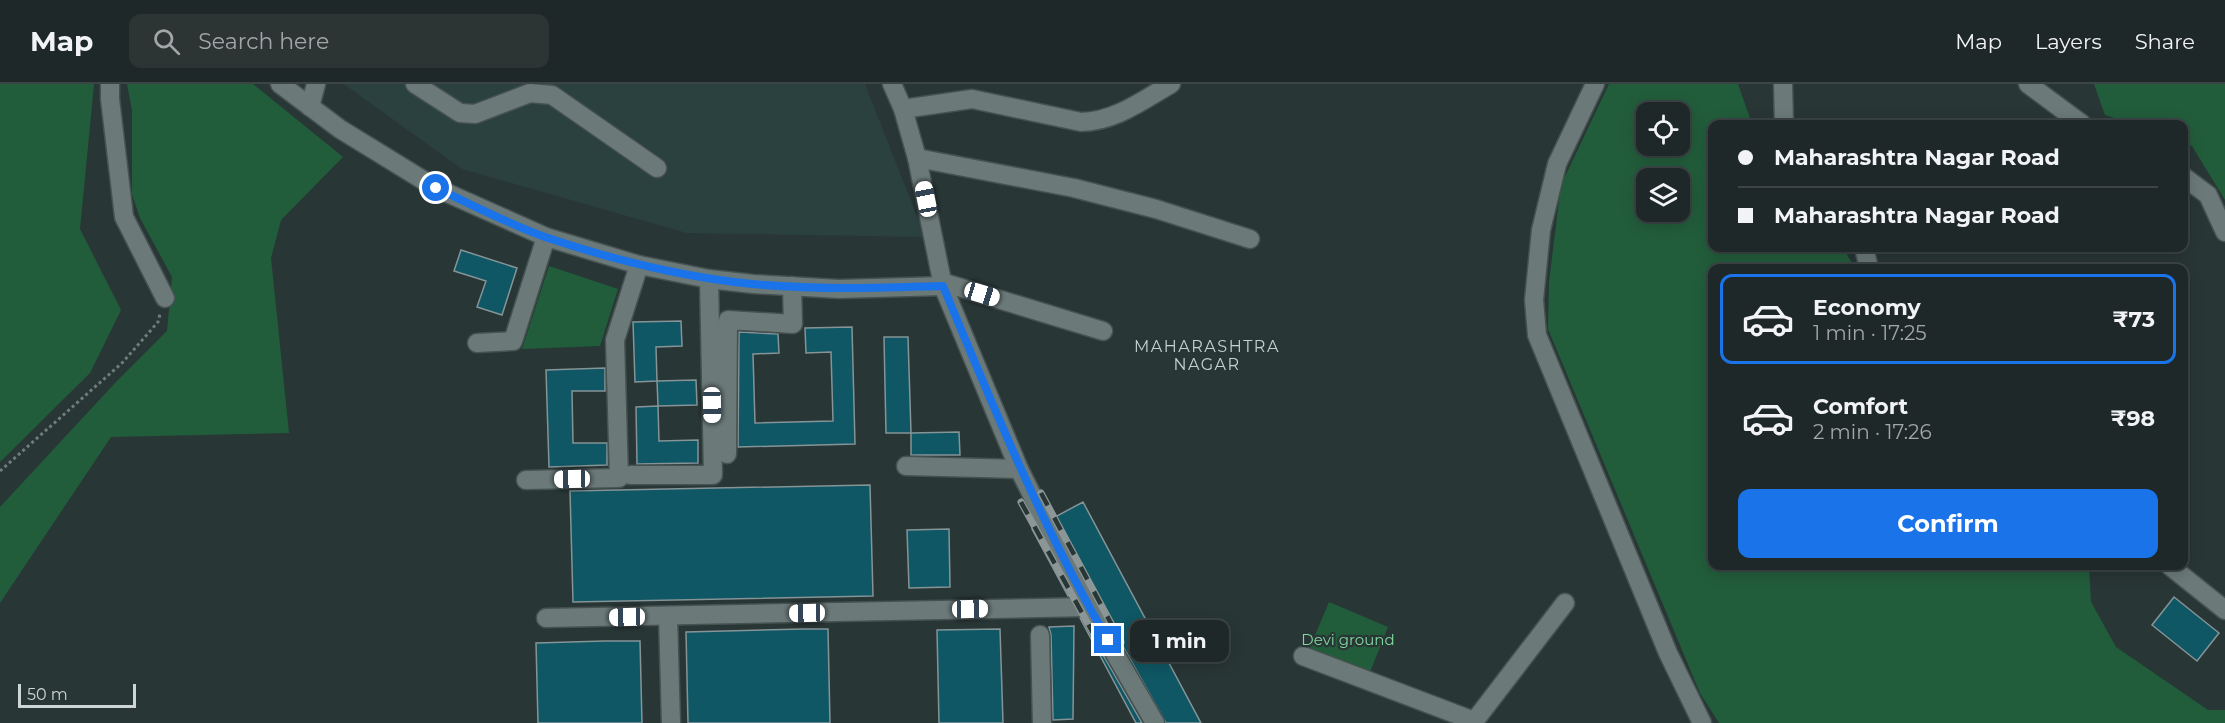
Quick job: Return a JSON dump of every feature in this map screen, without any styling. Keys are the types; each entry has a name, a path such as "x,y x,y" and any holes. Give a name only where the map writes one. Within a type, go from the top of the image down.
{"street":[{"path":"110,84 124,217 165,298"},
{"path":"279,84 340,129 436,188 546,237 639,265 709,279 839,289 943,284 1103,331"},
{"path":"310,107 316,84"},
{"path":"415,84 460,113 475,114 530,93 552,95 657,168"},
{"path":"892,84 903,110 917,158 943,284 1019,469 1088,607 1155,723"},
{"path":"1594,84 1557,164 1541,230 1534,300 1538,335 1668,653 1702,723"},
{"path":"1783,84 1784,120"},
{"path":"2028,84 2077,120"},
{"path":"903,110 971,91 1081,122 1096,122 1108,119 1159,87"},
{"path":"917,158 1074,188 1250,239"},
{"path":"2188,180 2208,195 2225,232"},
{"path":"477,343 513,341 546,237"},
{"path":"526,480 619,478 615,340 639,265"},
{"path":"630,474 712,475 709,279"},
{"path":"727,454 728,320 794,324 792,286"},
{"path":"906,466 1019,469"},
{"path":"2175,570 2225,610"},
{"path":"1303,656 1473,722 1565,603"},
{"path":"546,618 1088,607"},
{"path":"668,616 671,723"},
{"path":"1040,635 1042,723"}],"path":[{"path":"0,471 122,363 158,322 165,298"}],"shaded area":[{"path":"344,84 865,84 925,237 687,233 462,169"}],"green space":[{"path":"0,84 94,84 80,229 121,310 90,373 0,462"},
{"path":"127,84 253,84 343,157 281,220 271,258 289,433 111,437 0,603 0,507 115,383 167,331 172,277 140,218 132,194 132,110"},
{"path":"1609,84 1738,84 1751,120 1708,120 1708,252 1845,252 1853,264 1708,264 1708,570 2089,570 2091,602 2116,647 2208,710 2225,710 2225,723 1719,723 1700,693 1548,329 1549,282 1561,185"},
{"path":"2094,84 2225,84 2225,200 2192,146 2188,144 2188,120 2120,120 2105,115"},
{"path":"549,266 618,289 600,346 522,349"},
{"name":"Devi ground","path":"1329,602 1388,627 1368,677 1308,652"}],"building":[{"path":"461,250 517,268 502,315 477,307 486,281 454,271"},
{"path":"681,321 682,346 656,347 657,381 635,382 633,322"},
{"path":"852,327 855,444 738,447 739,332 778,334 779,353 753,354 755,423 833,421 831,352 806,353 805,328"},
{"path":"884,337 908,337 911,433 886,433"},
{"path":"605,368 605,391 572,391 573,443 607,443 607,465 549,467 546,370"},
{"path":"696,380 697,405 658,406 657,381"},
{"path":"658,406 659,441 698,440 698,463 637,464 636,407"},
{"path":"959,432 960,455 911,455 911,433"},
{"path":"870,485 873,596 573,602 570,491"},
{"path":"1083,502 1201,723 1166,723 1098,602 1055,517"},
{"path":"1035,527 1070,596 1032,529"},
{"path":"949,529 950,587 909,588 907,530"},
{"path":"2174,597 2219,633 2197,661 2152,625"},
{"path":"1080,618 1082,618 1142,723 1136,723"},
{"path":"1074,626 1073,719 1053,720 1049,627"},
{"path":"828,629 830,723 688,723 686,632"},
{"path":"1000,629 1003,723 939,723 937,630"},
{"path":"640,641 642,723 538,723 536,643"}],"railway":[{"path":"1041,493 1121,642"},
{"path":"1021,502 1104,653"}],"district":[{"name":"MAHARASHTRA NAGAR","path":"1207,355"}],"route":[{"path":"436,188 546,237 639,265 709,279 839,289 943,286 1019,469 1088,607 1108,640"}]}
